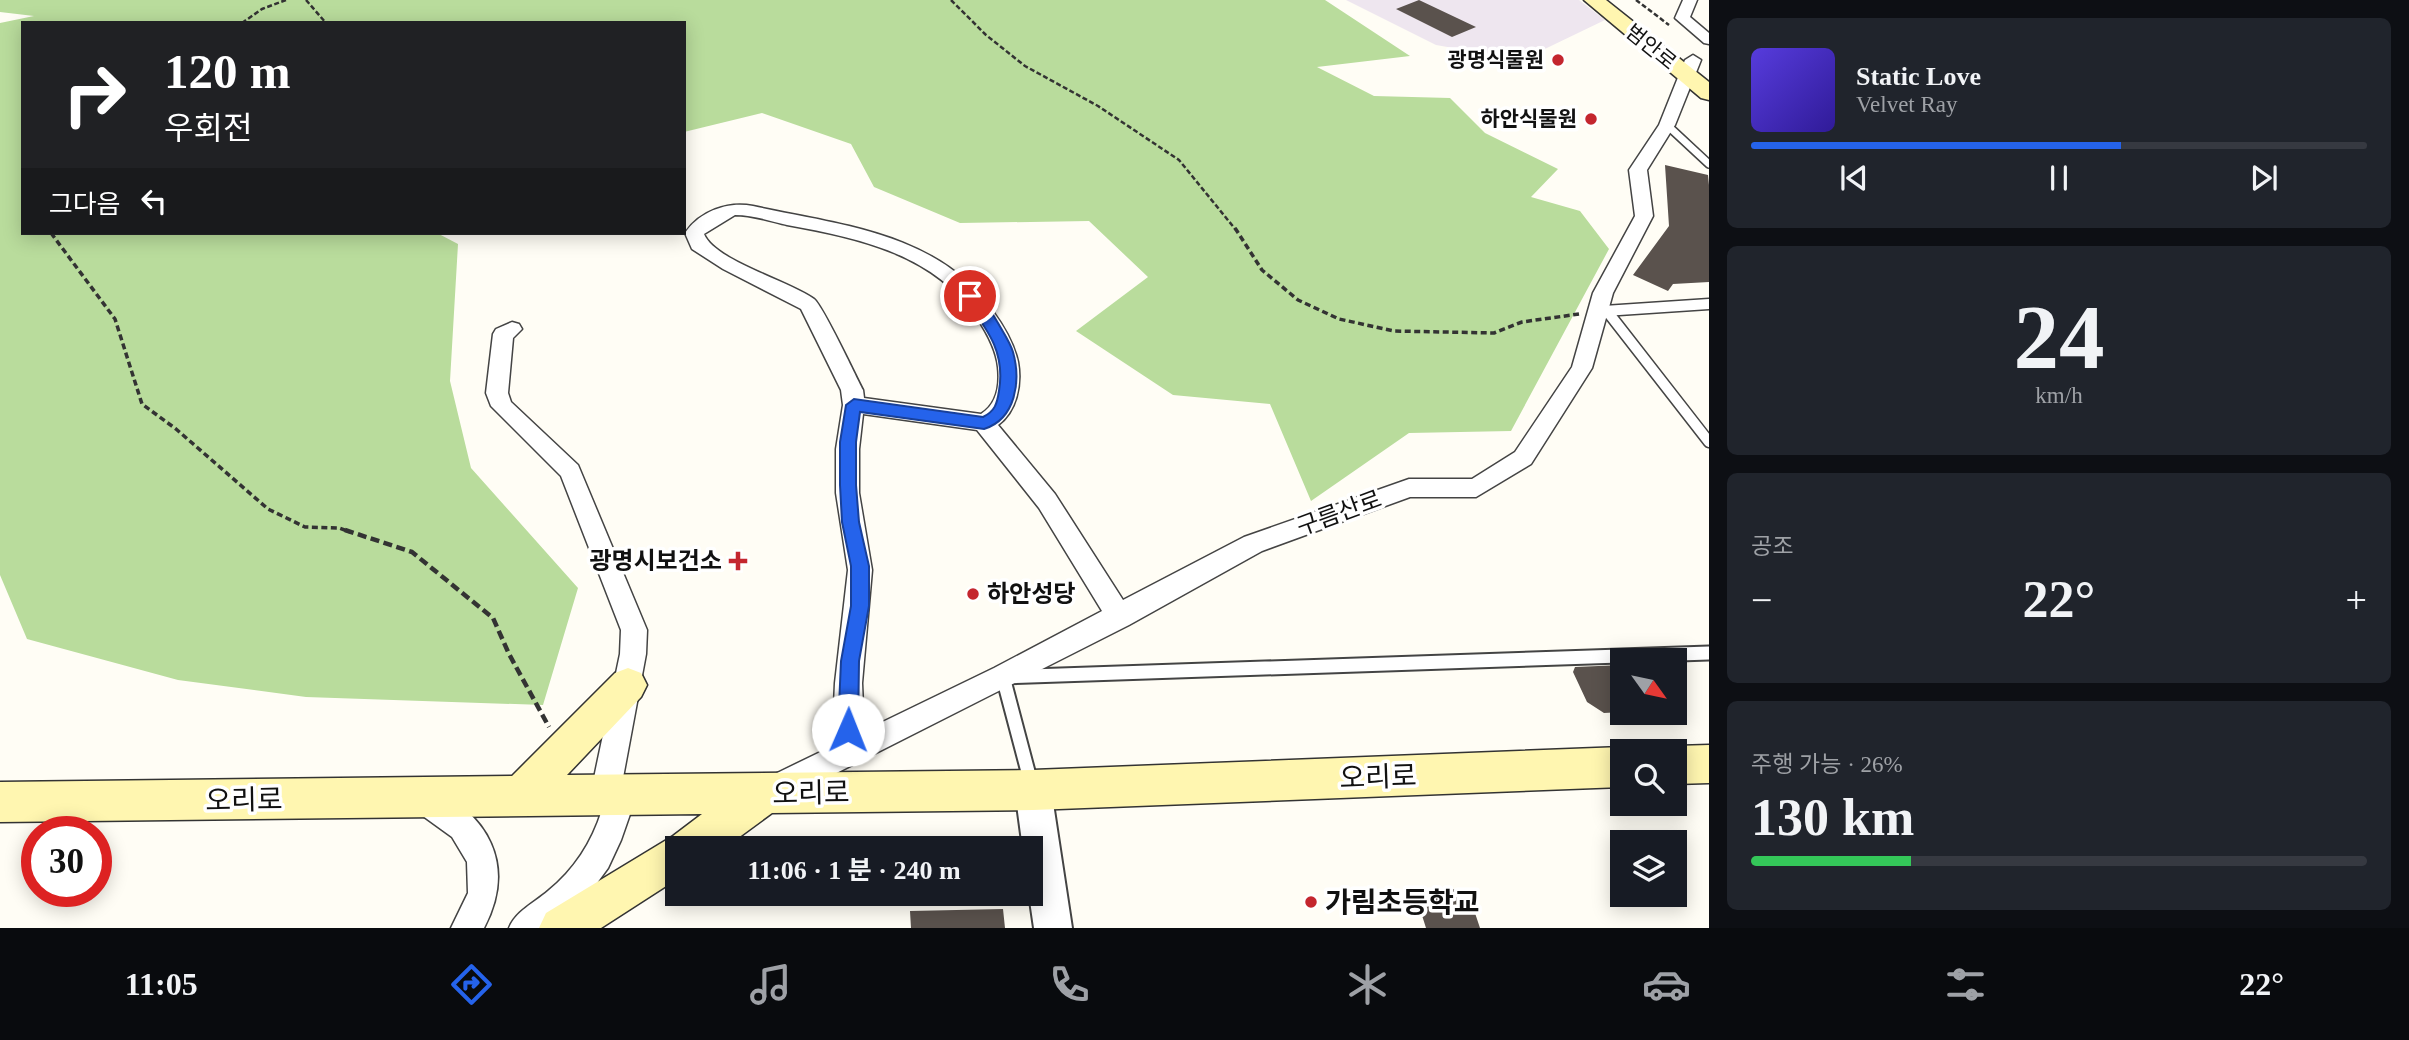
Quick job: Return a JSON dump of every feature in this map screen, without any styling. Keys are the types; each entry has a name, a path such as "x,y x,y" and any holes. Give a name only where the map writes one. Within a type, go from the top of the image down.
{"main road":[{"name":"범안로","path":"1594,0 1660,54 1696,62"},
{"name":"범안로","path":"1617,0 1696,62 1709,93"},
{"path":"519,797 628,685"},
{"path":"1687,765 1709,764"},
{"name":"오리로","path":"0,802 613,797 1033,790 1610,767"},
{"path":"706,836 765,794"},
{"path":"561,928 665,863"}],"street":[{"path":"1690,0 1682,18 1709,40"},
{"name":"구름산로","path":"765,794 1003,677 1253,544 1409,488 1476,488 1523,458 1582,368 1603,311 1603,293 1644,216 1638,170 1667,125 1696,62"},
{"path":"854,405 984,423 997,416 1004,405 1009,373 1005,349 985,313 955,279 917,254 861,232 736,209 705,222 694,233 699,245 730,265 809,305 852,390 854,405 848,442 850,522 860,566 860,606 850,661 848,730 854,750"},
{"path":"512,329 503,334 497,393 502,406 570,471 634,630 634,654 613,797 611,832 599,858 559,905 525,928"},
{"path":"984,423 1047,501 1120,617"},
{"path":"1033,790 1053,928"},
{"path":"420,798 446,812 467,830 478,850 483,873 483,895 467,928"}],"lane":[{"path":"1667,125 1709,164"},
{"path":"1603,311 1709,304"},
{"path":"1603,311 1709,442"},
{"path":"1033,790 1003,677 1709,653"}],"path":[{"path":"245,21 262,9 286,0"},
{"path":"306,0 324,21"},
{"path":"951,0 986,35 1026,66 1098,106 1179,160 1227,216 1262,270 1298,300 1339,318 1394,331 1494,333 1522,323 1603,311"},
{"path":"53,235 116,319 142,404 176,429 268,509 305,527 339,528 412,552 470,597 493,618 509,654 562,752"}],"shaded area":[{"path":"1346,0 1579,0 1605,20 1522,60 1436,45"}],"green space":[{"path":"0,0 1325,0 1410,56 1317,67 1374,96 1450,98 1485,133 1558,169 1531,197 1580,211 1609,249 1511,431 1409,433 1311,501 1270,404 1173,395 1076,331 1148,277 1089,221 960,223 874,187 851,144 762,113 686,132 686,21 21,21 21,235 441,235 458,244 450,381 471,468 578,588 543,705 306,697 178,680 27,639 0,575 0,23 34,16 0,12"}],"building":[{"path":"1419,0 1476,27 1452,37 1396,9"},
{"path":"1665,165 1708,175 1709,185 1709,282 1673,284 1668,291 1633,275 1669,226"},
{"path":"1610,666 1610,713 1604,713 1587,702 1573,672 1575,667"},
{"path":"1467,889 1480,928 1426,928 1414,890"},
{"path":"1003,909 1005,928 911,928 910,911"}],"place":[{"name":"광명식물원","path":"1558,60"},
{"name":"하안식물원","path":"1591,119"},
{"name":"광명시보건소","path":"738,561"},
{"name":"하안성당","path":"973,594"},
{"name":"가림초등학교","path":"1311,902"}],"route":[{"path":"848,730 850,661 860,606 860,566 850,522 848,485 848,442 854,405 984,423 997,416 1004,405 1009,373 1005,349 985,313 970,296"}]}
